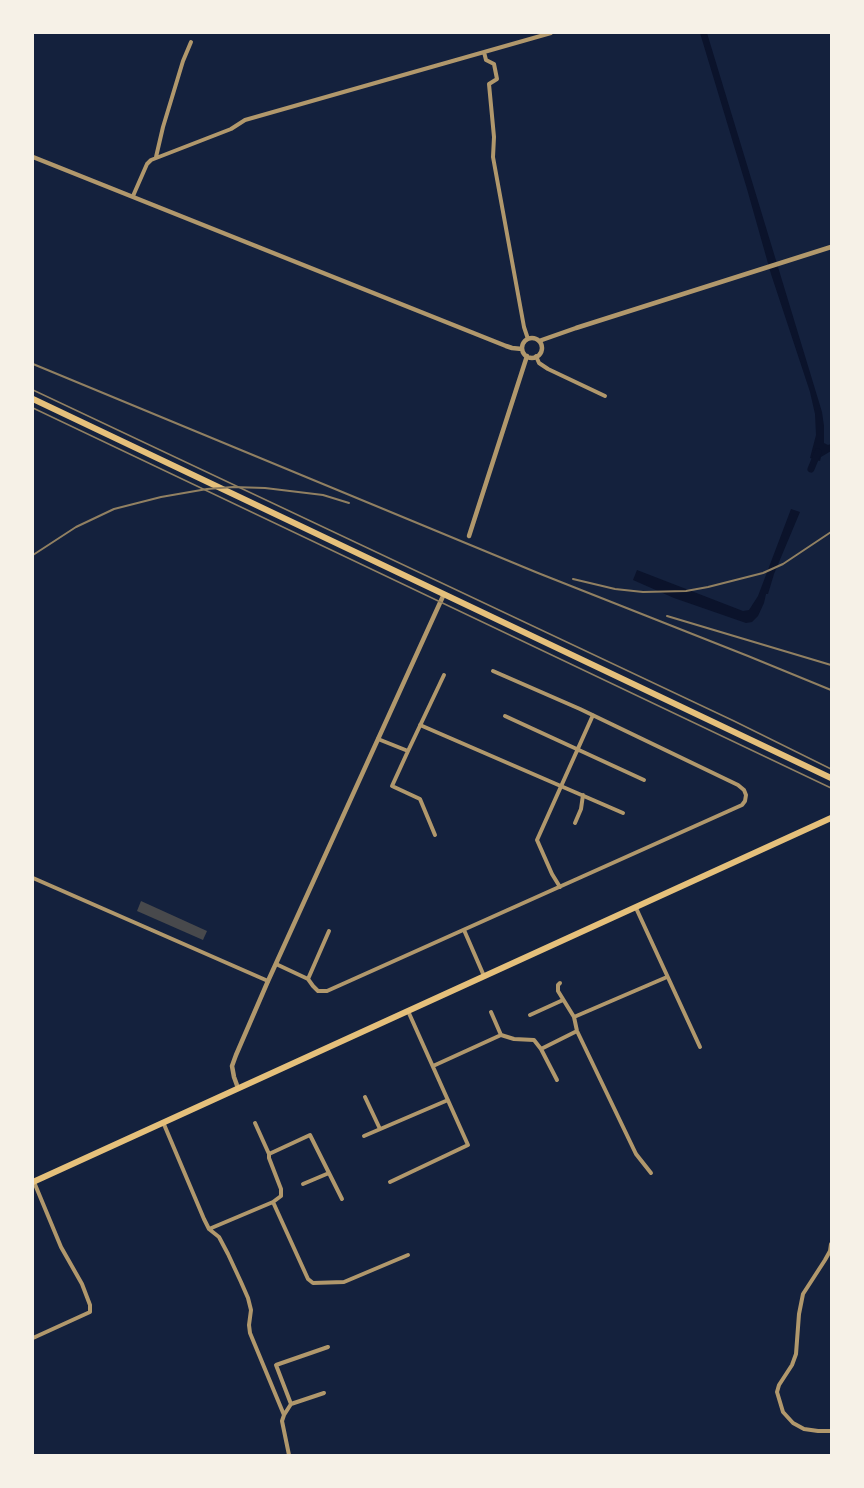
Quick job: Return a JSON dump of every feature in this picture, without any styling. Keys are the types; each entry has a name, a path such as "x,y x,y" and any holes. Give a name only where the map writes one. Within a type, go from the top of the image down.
{"main road":[{"path":"33,400 831,778"},
{"path":"33,1182 831,818"}],"street":[{"path":"133,196 147,164 156,157 231,129 245,120 551,33"},
{"path":"156,157 183,61 191,42"},
{"path":"484,52 486,60 494,64 497,79 489,84 494,137 493,157 528,339"},
{"path":"33,157 506,346 522,349 527,356 536,356 542,347 534,338 528,339 522,349"},
{"path":"539,341 831,247"},
{"path":"469,536 527,356"},
{"path":"536,356 539,363 548,369 605,396"},
{"path":"238,1088 232,1066 268,981 444,594"},
{"path":"276,964 308,979 318,991 327,992 742,805 745,801 744,790 738,785 593,715 493,671"},
{"path":"435,835 420,799 392,786 444,675"},
{"path":"560,887 537,840 593,715"},
{"path":"505,716 644,780"},
{"path":"420,725 623,813"},
{"path":"378,739 408,751"},
{"path":"575,823 581,809 583,795"},
{"path":"33,878 268,981"},
{"path":"635,907 700,1047"},
{"path":"464,930 484,976"},
{"path":"308,979 329,931"},
{"path":"574,1017 667,976"},
{"path":"560,983 558,991 574,1017 577,1031 636,1154 651,1173"},
{"path":"530,1015 564,1000"},
{"path":"390,1182 468,1144 408,1011"},
{"path":"491,1012 501,1035"},
{"path":"541,1049 577,1031"},
{"path":"433,1066 501,1035 514,1039 534,1040 557,1080"},
{"path":"365,1097 380,1130"},
{"path":"364,1136 448,1100"},
{"path":"163,1122 209,1229 219,1237 248,1298 250,1333 284,1414"},
{"path":"209,1229 273,1202 281,1196 281,1189 269,1158 270,1154 255,1123"},
{"path":"270,1154 310,1135 342,1199"},
{"path":"303,1184 329,1173"},
{"path":"33,1182 90,1305 90,1312 33,1338"},
{"path":"273,1202 308,1279 313,1283 344,1282 408,1255"},
{"path":"831,1244 830,1251 803,1294 796,1354 777,1392 783,1412 793,1423 804,1429 831,1431"},
{"path":"291,1404 276,1365 328,1347"},
{"path":"289,1455 282,1421 284,1414 291,1404 324,1393"}],"water":[{"path":"700,33 707,33 822,412 824,443 831,444 831,451 821,457 820,461 810,458 816,435 815,414 810,392 771,274"},
{"path":"791,509 800,512 768,594 766,594 758,616 752,622 746,623 674,598 633,580 637,570 743,611 749,610 758,596"}],"building":[{"path":"141,901 207,931 203,940 137,911"}],"waterway":[{"path":"811,469 818,452"}],"tram line":[{"path":"33,390 831,769"},
{"path":"33,408 831,788"}],"railway":[{"path":"33,364 538,573 831,690"},
{"path":"33,555 76,527 114,509 161,497 207,489 265,488 323,495 349,503"},
{"path":"573,579 615,589 643,592 686,591 708,587 763,573 783,564 831,532"},
{"path":"667,616 831,665"}]}
